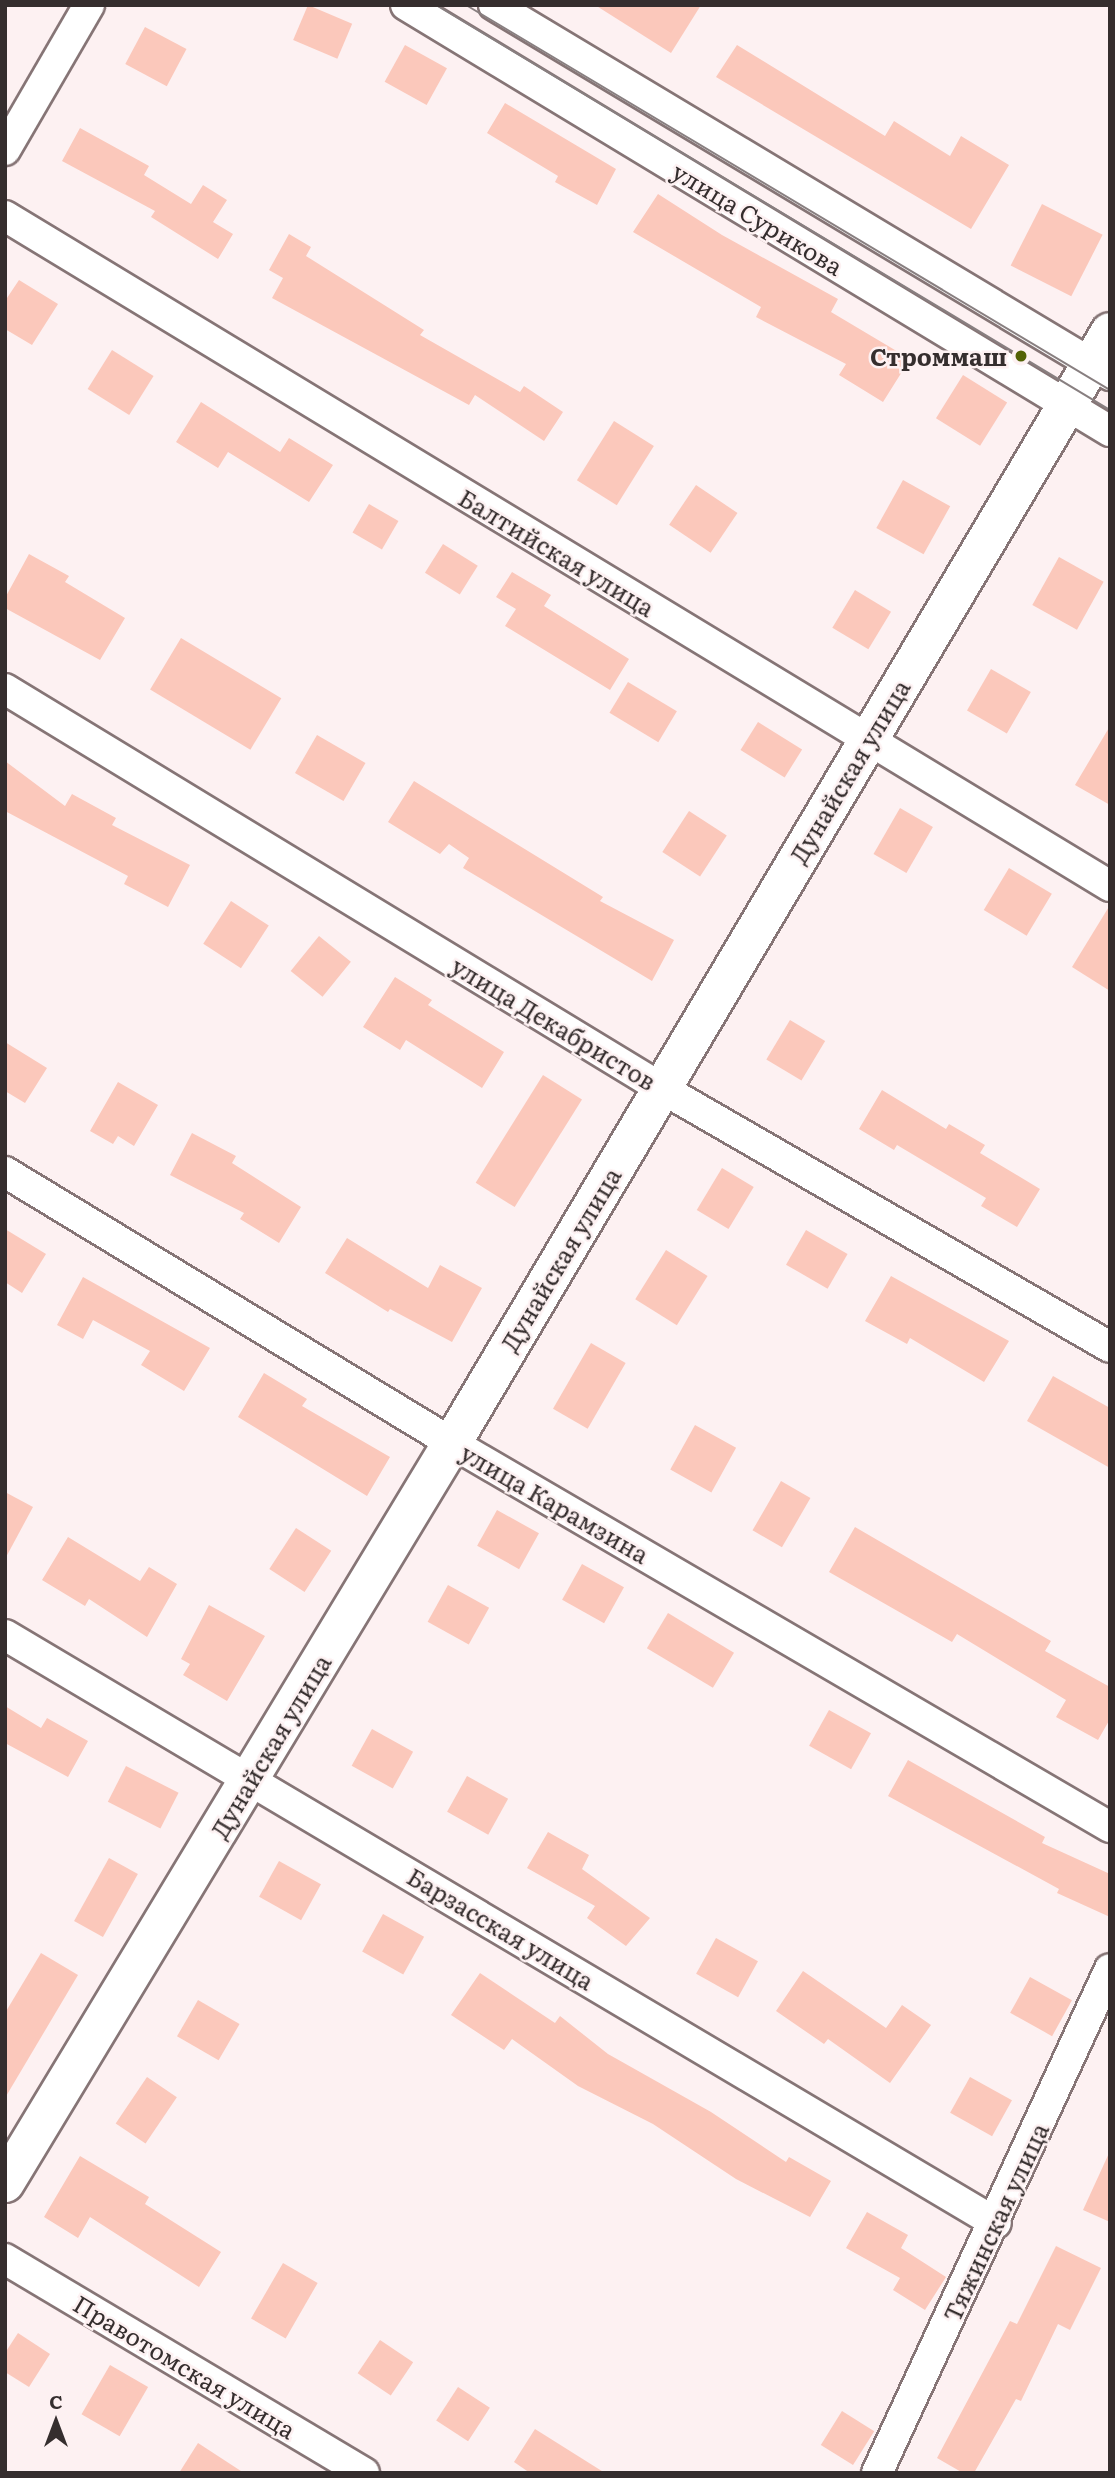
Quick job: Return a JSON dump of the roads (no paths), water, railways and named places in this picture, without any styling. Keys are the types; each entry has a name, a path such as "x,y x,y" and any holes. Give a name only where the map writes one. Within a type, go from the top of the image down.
{"street":[{"path":"5,150 89,5"},
{"name":"улица Сурикова","path":"406,5 1110,431"},
{"name":"улица Сурикова","path":"494,5 1103,357"},
{"name":"Балтийская улица","path":"5,216 1110,886"},
{"name":"Дунайская улица","path":"5,2183 452,1443 1065,404 1103,357"},
{"name":"улица Декабристов","path":"5,689 661,1088 1110,1347"},
{"name":"улица Карамзина","path":"5,1172 452,1443 1110,1827"},
{"name":"Барзасская улица","path":"5,1635 996,2223"},
{"name":"Тяжинская улица","path":"877,2473 996,2223 1110,1969"},
{"name":"Правотомская улица","path":"5,2259 364,2473"}],"tram line":[{"path":"436,5 1110,410"},
{"path":"466,5 1110,390"}],"place":[{"name":"Строммаш","path":"1021,356"}]}
